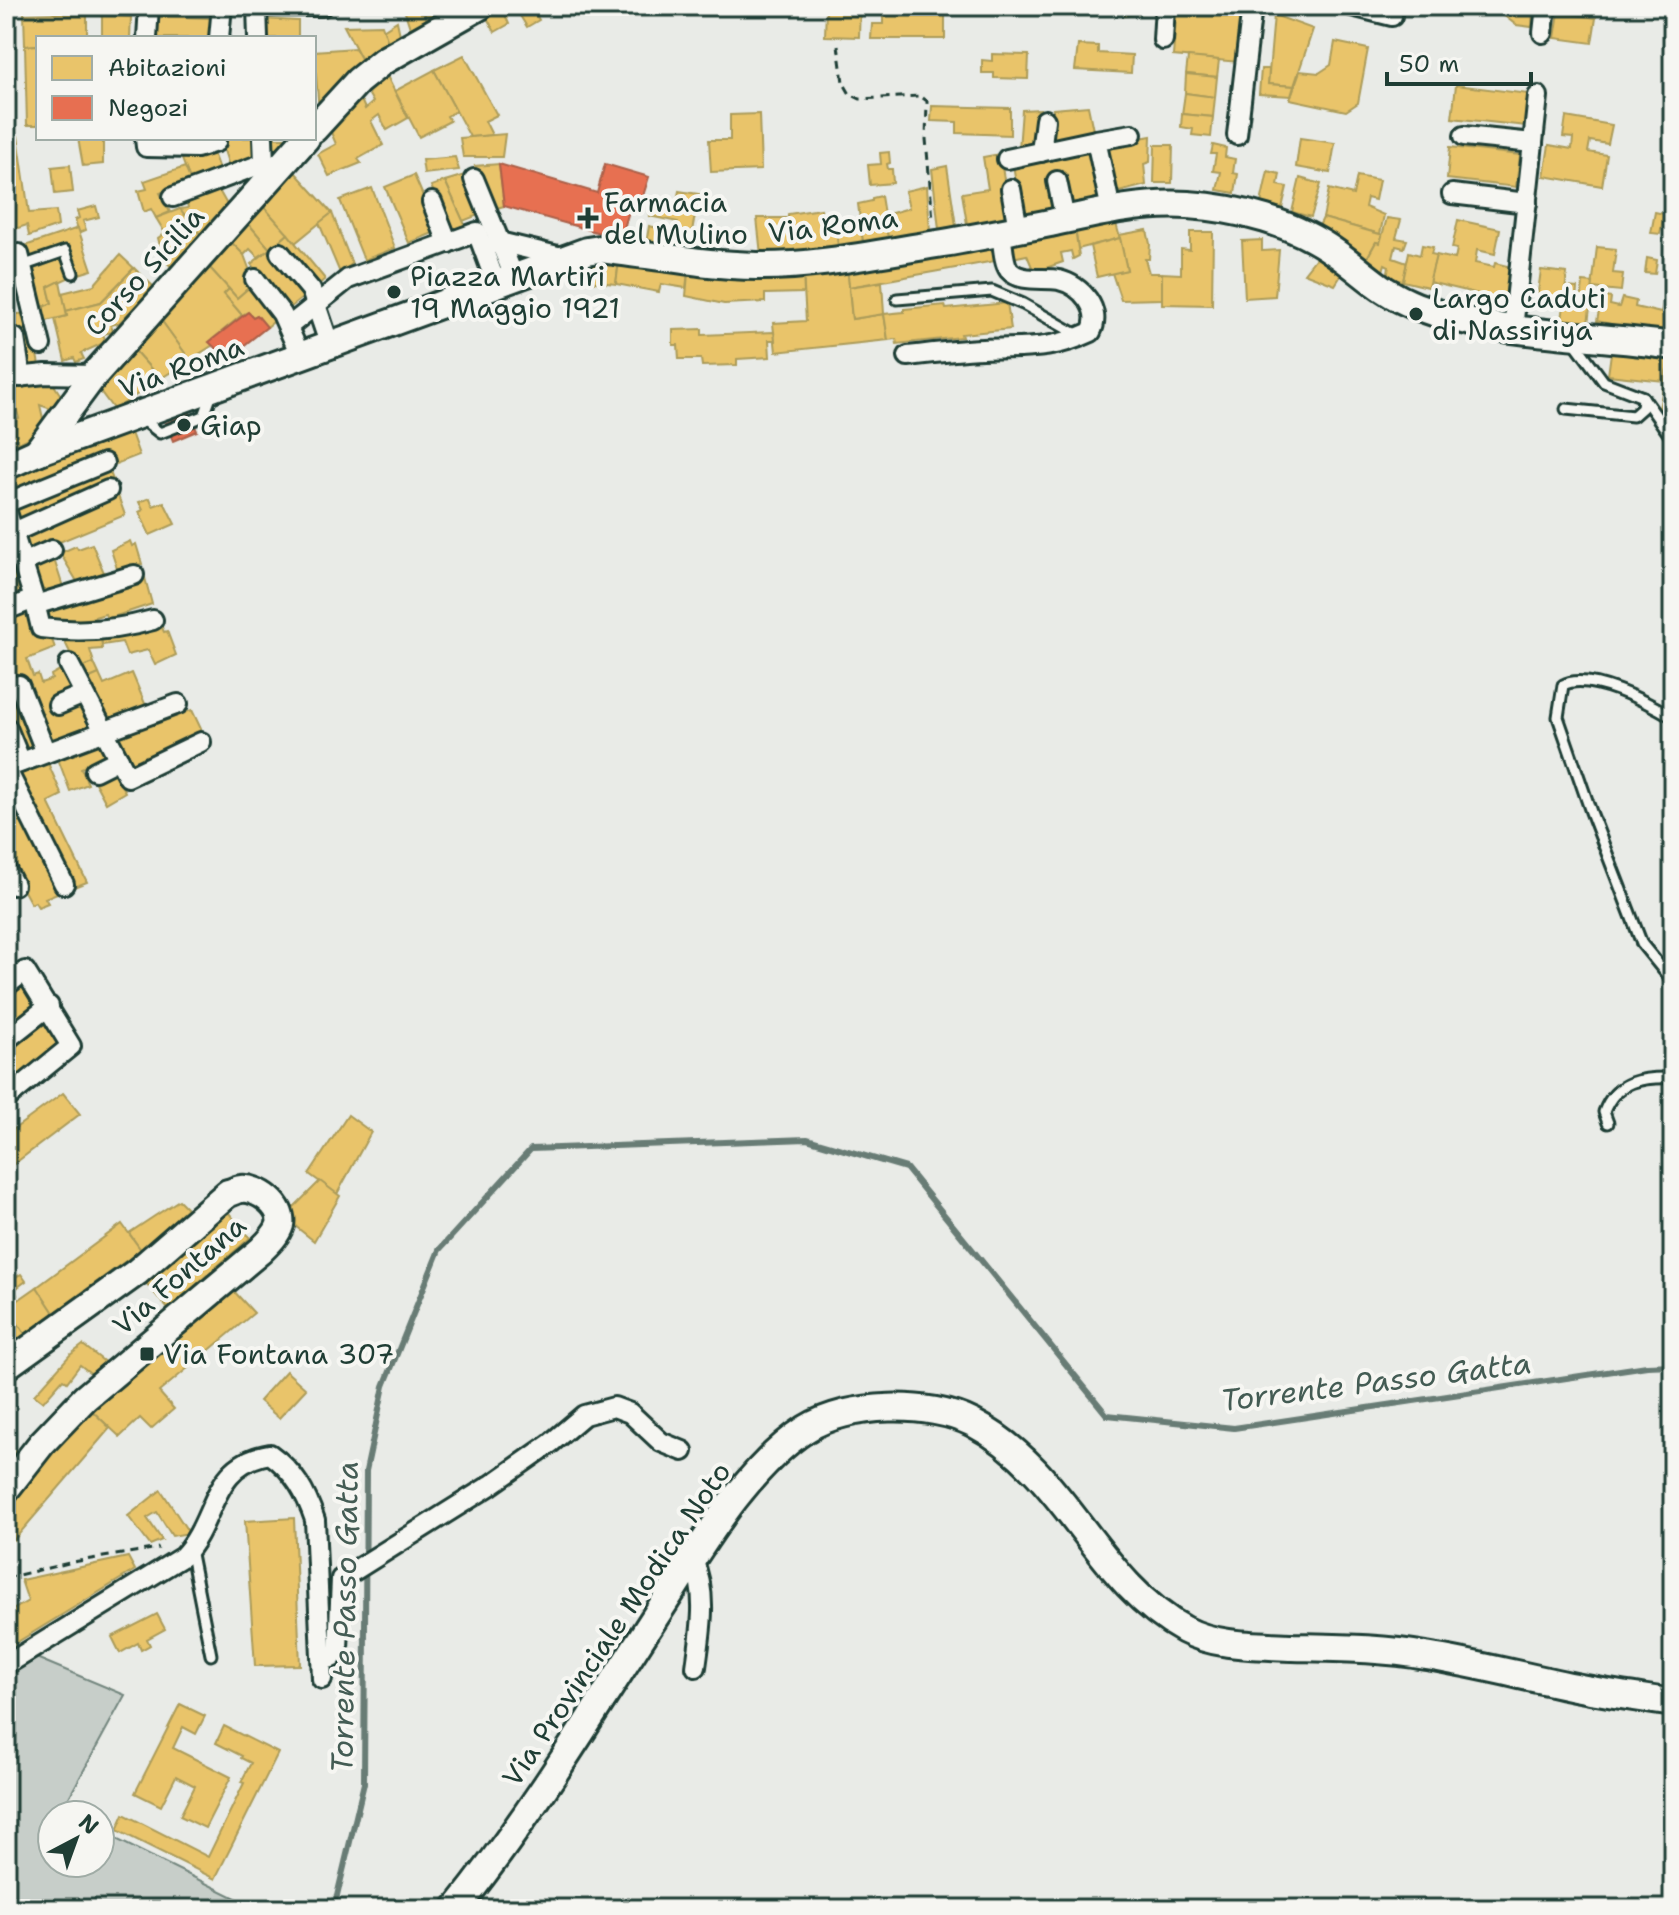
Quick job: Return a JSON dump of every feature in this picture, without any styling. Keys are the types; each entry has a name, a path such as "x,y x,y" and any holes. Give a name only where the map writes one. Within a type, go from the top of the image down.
{"street":[{"path":"147,36 149,6"},
{"path":"219,36 222,6"},
{"path":"258,36 258,6 322,7"},
{"path":"316,127 358,81 383,61 480,6"},
{"path":"1163,40 1165,6"},
{"path":"1237,135 1252,6"},
{"path":"1352,6 1392,16"},
{"path":"1543,33 1546,6"},
{"path":"1513,329 1538,96"},
{"path":"1041,152 1045,120"},
{"path":"1007,159 1132,134"},
{"path":"1464,136 1533,143"},
{"path":"145,140 146,147 197,148 215,140 228,176"},
{"path":"173,197 228,176 270,168 263,140"},
{"name":"Corso Sicilia","path":"37,452 94,375 270,168 304,140"},
{"path":"1096,140 1111,210"},
{"path":"474,179 491,245 506,283"},
{"path":"1057,181 1065,219"},
{"path":"908,356 980,349 1043,349 1091,332 1095,315 1090,301 1062,280 1016,276 1007,268 1011,189"},
{"path":"1452,194 1527,203"},
{"path":"432,202 448,243"},
{"name":"Via Roma","path":"6,466 37,452 600,249 703,263 759,266 802,263 936,244 1111,210 1159,204 1191,205 1250,214 1322,244 1388,294 1419,307 1513,329 1673,346"},
{"path":"288,327 348,279 477,232 491,245 569,259"},
{"path":"280,253 311,290 330,346"},
{"path":"6,255 19,254 41,345"},
{"path":"255,279 282,314 301,357"},
{"path":"15,338 14,377 94,375"},
{"path":"71,409 84,427 94,432"},
{"path":"104,463 6,506 41,628 87,632 125,628 153,620"},
{"path":"14,532 108,490"},
{"path":"22,563 52,550"},
{"path":"6,610 134,575"},
{"path":"69,664 128,777 201,742"},
{"path":"19,685 46,753"},
{"path":"58,705 84,694"},
{"path":"13,765 178,704"},
{"path":"7,728 13,765 64,884"},
{"path":"95,771 119,759"},
{"path":"6,986 25,971 71,1046 6,1099"},
{"path":"6,1040 49,1006"},
{"name":"Via Fontana","path":"6,1366 137,1272 228,1193 242,1188 258,1193 271,1201 279,1213 280,1226 266,1245 85,1398 42,1443 6,1489"},
{"path":"6,1665 186,1553 202,1532 220,1486 231,1472 257,1456 270,1454 294,1476 307,1497 315,1520 322,1670 338,1649 341,1579 491,1485 551,1443 584,1415 614,1407 630,1413 661,1442 683,1451"},
{"name":"Via Provinciale Modica Noto","path":"456,1909 538,1797 693,1560 767,1459 811,1425 841,1415 879,1409 940,1410 990,1433 1052,1487 1140,1598 1188,1632 1237,1645 1383,1651 1426,1656 1582,1689 1673,1703"},
{"path":"693,1560 701,1578 703,1608 696,1667"}],"lane":[{"path":"22,266 65,251 73,273"},
{"path":"897,299 992,291 1023,304 1081,337"},
{"path":"1569,334 1604,382 1643,397 1673,440"},
{"path":"1566,409 1633,416 1642,408 1643,397"},
{"path":"1673,717 1619,691 1586,682 1570,681 1563,685 1559,698 1558,717 1642,944 1673,982"},
{"path":"1608,1123 1604,1112 1607,1102 1621,1087 1646,1077 1673,1078"},
{"path":"186,1553 211,1655"}],"path":[{"path":"838,45 843,82 850,94 860,99 920,96 927,101 926,139 936,244"},
{"path":"6,1578 73,1562 167,1546 186,1553"}],"shaded area":[{"path":"34,1657 125,1695 68,1799 36,1799 36,1879 116,1879 116,1839 258,1909 6,1909 6,1675"}],"building: Abitazioni":[{"path":"403,6 422,6 428,24 412,34"},
{"path":"422,6 459,6 428,24"},
{"path":"514,6 531,6 539,20 527,27"},
{"path":"845,6 860,6 859,37 825,36 826,9 845,10"},
{"path":"991,6 1027,6 1027,9 991,12"},
{"path":"1123,6 1144,6 1145,12 1125,16"},
{"path":"1177,6 1244,6 1239,62 1173,56"},
{"path":"1498,6 1533,6 1532,27 1516,25 1497,10"},
{"path":"506,7 510,14 506,17 509,24 495,32 487,18"},
{"path":"87,12 87,36 36,36 36,45 25,46 24,14"},
{"path":"883,12 945,13 945,39 871,39 872,24 883,24"},
{"path":"1559,12 1596,18 1592,43 1555,38"},
{"path":"102,15 131,17 130,36 102,36"},
{"path":"1274,15 1313,29 1294,86 1268,84"},
{"path":"156,16 213,18 213,36 156,36"},
{"path":"263,19 298,21 298,36 264,36"},
{"path":"397,21 401,40 390,48 383,30"},
{"path":"382,25 390,48 364,64 344,26"},
{"path":"1335,42 1368,49 1358,103 1346,111 1290,99 1300,71 1319,73 1331,65"},
{"path":"36,45 36,125 27,125 25,46"},
{"path":"1078,45 1098,46 1098,53 1132,55 1131,73 1075,70"},
{"path":"355,48 364,64 319,111 316,75 316,51"},
{"path":"992,54 1029,55 1028,79 994,78 994,73 982,73 982,60 992,61"},
{"path":"464,55 497,115 485,121 492,135 470,137 434,70"},
{"path":"1188,57 1219,60 1217,77 1186,74"},
{"path":"1261,69 1269,69 1268,84 1294,86 1291,96 1259,94"},
{"path":"434,70 456,111 447,116 450,121 419,137 395,91"},
{"path":"1186,74 1217,77 1215,97 1185,93"},
{"path":"387,76 408,118 387,130 379,115 371,121 383,145 358,159 361,163 329,176 318,154 336,144 330,130 357,101 362,102 365,109 373,102 368,93"},
{"path":"1456,85 1529,94 1526,126 1452,118"},
{"path":"1185,93 1215,97 1213,117 1182,114"},
{"path":"932,106 1010,108 1010,135 957,133 957,122 931,121"},
{"path":"1088,106 1094,135 1050,143 1053,109"},
{"path":"1040,109 1037,146 1019,149 1022,110"},
{"path":"759,114 761,170 711,172 709,140 730,140 730,115"},
{"path":"1182,114 1213,117 1211,137 1192,135 1193,129 1181,127"},
{"path":"1566,117 1612,125 1608,144 1590,141 1588,152 1607,155 1602,186 1544,176 1549,145 1572,149 1573,138 1563,137"},
{"path":"505,134 502,157 463,157 460,138"},
{"path":"6,135 18,136 29,213 56,211 58,226 29,236 27,225 12,230 6,197"},
{"path":"1151,136 1150,162 1144,164 1146,185 1115,193 1103,145"},
{"path":"1300,138 1335,143 1330,173 1296,167"},
{"path":"78,140 103,140 103,164 83,166"},
{"path":"221,140 256,140 256,159 230,169"},
{"path":"268,140 292,140 280,154 272,156"},
{"path":"1155,145 1173,145 1172,183 1154,183"},
{"path":"1213,145 1226,148 1225,157 1235,159 1233,173 1238,174 1235,193 1217,190 1221,172 1213,171 1216,154 1211,154"},
{"path":"1450,147 1520,155 1516,187 1447,179"},
{"path":"1093,148 1104,198 1021,216 1013,164"},
{"path":"212,150 220,172 191,182 180,154"},
{"path":"889,152 890,163 887,164 888,169 892,169 893,183 870,185 868,165 881,164 880,153"},
{"path":"1000,154 1010,218 967,224 962,193 988,189 983,157"},
{"path":"455,157 459,170 424,174 422,160"},
{"path":"499,164 504,206 493,209 475,166"},
{"path":"70,165 73,192 55,194 52,167"},
{"path":"947,166 956,226 939,229 932,169"},
{"path":"185,167 191,182 160,193 170,212 156,218 151,209 144,212 138,191 147,189 144,181"},
{"path":"294,171 332,213 295,243 263,206"},
{"path":"1268,171 1280,174 1278,185 1287,187 1282,208 1261,203"},
{"path":"414,175 438,231 409,243 385,187"},
{"path":"465,175 481,214 463,221 445,181"},
{"path":"1357,176 1379,180 1375,200 1367,198 1365,207 1384,215 1380,234 1323,218 1329,189 1353,195"},
{"path":"1300,178 1321,184 1311,217 1292,212"},
{"path":"445,181 465,225 451,231 431,186"},
{"path":"927,186 930,231 888,239 885,215 909,208 905,191"},
{"path":"217,187 230,210 204,239 180,209 188,208 186,198"},
{"path":"372,188 395,248 364,260 340,200"},
{"path":"679,191 699,194 688,252 646,244 649,226 671,231 675,235 678,222 649,216 652,200 676,205"},
{"path":"881,196 888,239 863,243 858,204"},
{"path":"6,197 15,243 6,245"},
{"path":"96,206 99,217 83,221 86,230 79,233 75,220 79,218 77,211"},
{"path":"263,206 288,234 270,249 247,222"},
{"path":"180,209 204,239 175,271 163,258 158,238 165,233 156,218"},
{"path":"821,209 823,222 836,222 838,246 812,252 761,255 757,218 788,218 788,214"},
{"path":"1655,212 1664,214 1660,234 1651,233"},
{"path":"332,213 352,264 340,273 319,223"},
{"path":"1323,218 1383,235 1366,260 1319,226"},
{"path":"1387,218 1401,220 1396,238 1407,240 1404,248 1396,246 1393,258 1407,263 1403,281 1387,278 1389,266 1385,264 1383,271 1366,260 1376,242 1380,243"},
{"path":"860,220 863,243 838,246 836,222"},
{"path":"1115,220 1120,238 1078,249 1075,228"},
{"path":"1458,220 1500,229 1495,254 1477,250 1475,263 1511,267 1504,300 1429,282 1436,255 1455,259 1457,249 1452,248"},
{"path":"247,222 270,249 258,257 250,249 244,255 232,243"},
{"path":"78,228 92,270 79,274 69,245 29,258 25,246"},
{"path":"1075,228 1079,256 1073,259 1071,251 1061,253 1063,262 1034,272 1027,255 1012,258 1010,242"},
{"path":"1147,230 1149,259 1145,259 1149,273 1162,273 1162,299 1121,300 1112,273 1127,270 1119,235"},
{"path":"1190,232 1213,232 1212,305 1162,304 1162,273 1181,274 1181,249 1190,250"},
{"path":"288,234 325,279 316,287 277,244"},
{"path":"1120,238 1127,270 1097,277 1090,246"},
{"path":"1262,240 1262,251 1279,250 1275,296 1245,298 1242,241"},
{"path":"232,243 244,255 250,271 246,277 252,285 237,298 210,268"},
{"path":"993,243 995,261 849,287 847,266"},
{"path":"1422,245 1433,247 1431,254 1436,255 1428,287 1403,281 1409,252 1420,255"},
{"path":"1597,247 1616,249 1613,273 1623,274 1621,291 1592,288"},
{"path":"270,249 306,295 287,310 251,264"},
{"path":"1319,254 1342,274 1335,285 1304,273"},
{"path":"120,255 134,268 101,302 66,311 62,293 94,285"},
{"path":"62,258 68,278 48,287 52,303 39,309 29,271"},
{"path":"1647,258 1657,260 1655,274 1645,273"},
{"path":"589,260 619,261 616,284 586,281"},
{"path":"619,261 688,273 686,288 661,284 659,292 616,284"},
{"path":"19,263 24,292 6,295 6,264"},
{"path":"847,266 852,319 884,314 888,340 776,352 773,323 806,321 803,272"},
{"path":"134,268 154,287 119,323 111,325 113,332 103,334 106,342 81,353 84,359 65,361 55,319 67,316 66,311 101,302"},
{"path":"210,268 229,289 224,294 242,315 209,342 213,345 190,360 161,320"},
{"path":"1541,270 1567,273 1564,302 1537,299"},
{"path":"803,272 804,293 765,294 765,302 724,304 686,296 688,273"},
{"path":"60,281 67,316 42,322 39,309 52,303 48,287"},
{"path":"882,282 884,314 852,319 849,287"},
{"path":"1583,282 1593,283 1588,324 1562,321 1566,287 1577,288 1576,303 1581,304"},
{"path":"252,285 278,318 267,327 257,315 253,317 248,312 242,315 224,294 229,289 237,298"},
{"path":"1602,296 1611,298 1610,305 1619,307 1622,298 1636,301 1635,307 1661,313 1664,299 1673,301 1673,338 1597,321"},
{"path":"1007,303 1011,329 897,344 896,339 888,340 884,314 945,305 946,309"},
{"path":"29,313 39,365 28,369 20,329 6,330 6,315"},
{"path":"161,320 190,360 160,379 135,351"},
{"path":"702,329 702,335 774,332 775,340 769,340 770,357 737,359 737,365 702,366 701,359 679,359 678,345 673,345 673,330"},
{"path":"135,351 160,379 114,410 100,391"},
{"path":"1611,353 1669,359 1664,381 1608,375"},
{"path":"1668,364 1673,365 1673,426 1672,411 1659,409"},
{"path":"52,382 64,400 54,410 40,405 44,423 27,439 14,445 7,422 19,418 15,404 6,406 6,386"},
{"path":"130,430 139,455 113,465 108,455 8,496 6,481"},
{"path":"108,467 113,480 19,524 12,506"},
{"path":"117,493 125,515 28,555 21,535"},
{"path":"150,498 153,506 164,502 175,524 150,535 139,512 143,510 139,502"},
{"path":"6,525 28,596 6,604 7,583"},
{"path":"130,541 132,546 136,544 142,564 136,565 138,569 118,572 111,550"},
{"path":"92,544 105,575 78,583 60,553 76,546 78,549"},
{"path":"53,556 63,587 40,596 29,567"},
{"path":"145,578 152,604 107,619 105,614 81,621 83,626 47,625 42,609"},
{"path":"25,608 37,637 49,632 55,648 27,659 33,676 38,674 41,683 52,679 51,675 63,668 76,691 49,702 54,714 80,702 92,726 48,743 21,675 8,681 6,677 6,655 10,653 6,639 6,615"},
{"path":"159,621 164,632 167,631 176,655 155,665 148,650 127,655 122,642 102,645 101,635"},
{"path":"61,634 101,635 102,649 90,650 94,663 78,669"},
{"path":"94,663 99,674 83,681 78,669"},
{"path":"132,673 146,706 107,724 83,681 99,674 104,685"},
{"path":"6,677 8,681 12,679 38,747 23,754 6,721"},
{"path":"192,710 202,731 133,767 116,735"},
{"path":"100,740 106,758 81,768 88,784 70,791 57,756"},
{"path":"47,761 62,795 48,802 87,882 74,887 19,772"},
{"path":"113,771 125,792 106,803 93,779"},
{"path":"6,787 62,891 45,898 48,903 38,907 35,902 31,904 6,858"},
{"path":"22,978 36,1005 6,1030 6,992"},
{"path":"43,1019 64,1044 14,1084 6,1074 6,1049"},
{"path":"63,1093 80,1114 6,1170 6,1135"},
{"path":"348,1115 371,1132 337,1194 309,1174"},
{"path":"320,1181 340,1196 314,1241 290,1222 290,1211"},
{"path":"179,1200 187,1208 141,1250 129,1233"},
{"path":"223,1206 250,1238 168,1309 141,1277"},
{"path":"122,1224 141,1250 54,1313 37,1287"},
{"path":"21,1274 26,1281 14,1290 17,1295 6,1303 6,1283"},
{"path":"37,1287 54,1313 25,1334 7,1308"},
{"path":"231,1288 254,1313 159,1392 174,1409 151,1429 140,1418 120,1437 89,1408"},
{"path":"6,1306 25,1334 6,1347"},
{"path":"83,1345 106,1363 93,1375 80,1365 67,1382 63,1379 43,1402 34,1395 70,1355"},
{"path":"286,1371 306,1389 279,1418 259,1401"},
{"path":"89,1408 110,1428 14,1540 10,1537 6,1542 6,1503"},
{"path":"6,1443 19,1454 6,1470"},
{"path":"161,1490 189,1533 172,1536 157,1512 147,1518 162,1540 150,1545 128,1516"},
{"path":"294,1518 300,1665 255,1666 245,1521"},
{"path":"128,1557 135,1570 6,1649 6,1624 9,1621 6,1614 28,1601 21,1580"},
{"path":"157,1614 165,1629 147,1639 150,1645 141,1650 138,1643 120,1653 112,1637"},
{"path":"180,1704 205,1716 196,1734 183,1727 173,1748 231,1777 205,1828 180,1816 195,1786 176,1776 161,1806 135,1793"},
{"path":"224,1726 278,1753 215,1879 117,1830 124,1814 208,1857 251,1763 216,1743"}],"building: Negozi":[{"path":"499,164 597,193 605,164 649,177 642,199 633,197 621,239 504,206"},
{"path":"248,312 253,317 257,315 267,327 227,359 209,342"},
{"path":"190,413 197,431 173,441 166,423"}],"waterway":[{"name":"Torrente Passo Gatta","path":"329,1909 337,1896 364,1783 366,1471 384,1386 439,1250 531,1149 807,1139 906,1168 1107,1415 1234,1428 1647,1366 1673,1365"}],"place":[{"name":"Farmacia del Mulino","path":"588,218"},
{"name":"Piazza Martiri 19 Maggio 1921","path":"394,292"},
{"name":"Largo Caduti di Nassiriya","path":"1416,314"},
{"name":"Giap","path":"184,425"},
{"name":"Via Fontana 307","path":"147,1354"}]}
